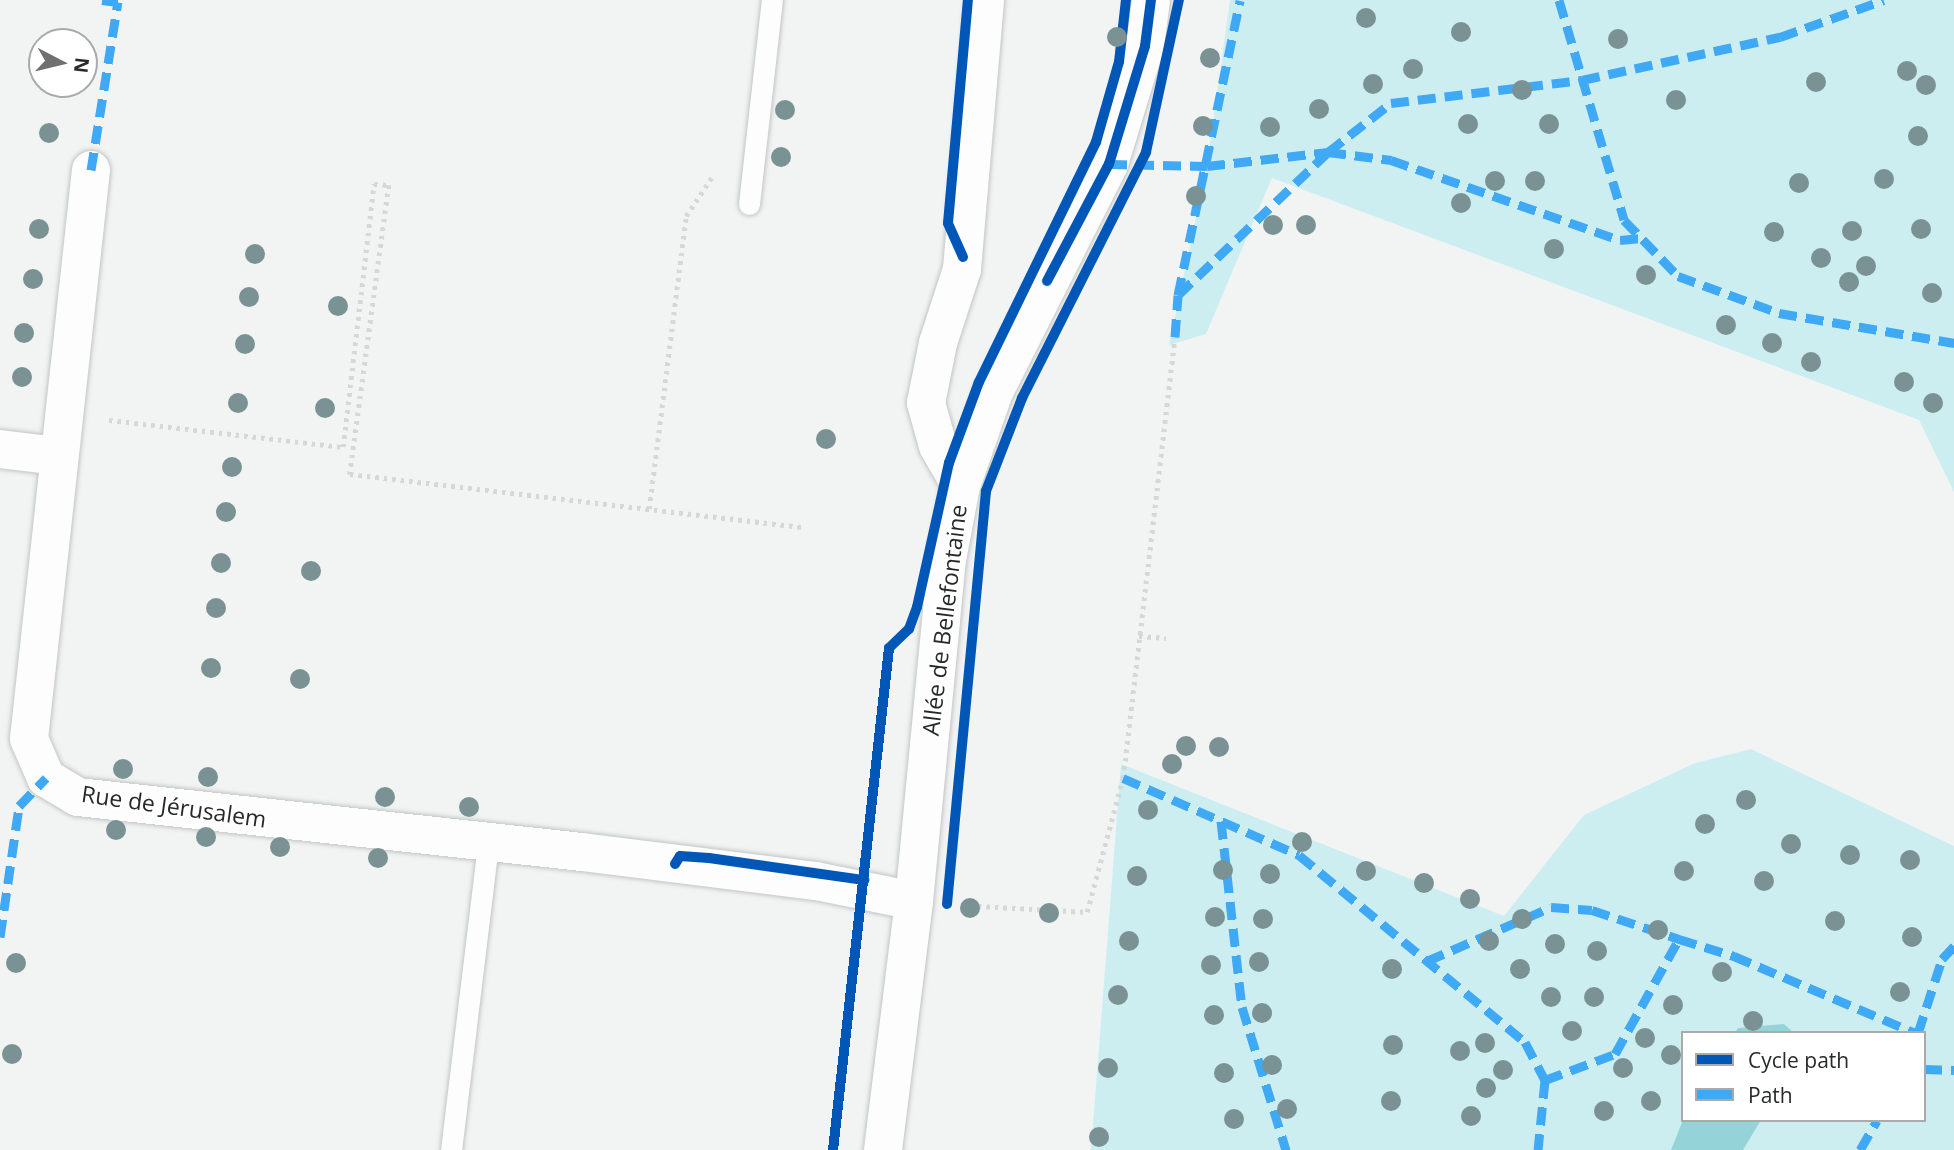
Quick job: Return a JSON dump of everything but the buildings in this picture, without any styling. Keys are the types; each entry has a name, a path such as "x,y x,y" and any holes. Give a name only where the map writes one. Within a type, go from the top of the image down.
{"street":[{"path":"961,486 938,446 926,403 938,343 962,268 985,0"},
{"name":"Allée de Bellefontaine","path":"883,1150 915,901 947,560 961,486 994,392 1109,164 1145,46 1151,0"},
{"name":"Rue de Jérusalem","path":"91,170 29,739 46,778 78,797 816,881 915,901"},
{"path":"0,449 58,456"}],"lane":[{"path":"750,204 772,0"},
{"path":"451,1150 488,844"}],"path":[{"path":"649,509 686,216 718,166"},
{"path":"63,415 343,447 374,184 389,185 350,474 804,527"},
{"path":"915,901 1087,912 1123,778 1175,337"},
{"path":"1139,636 1166,638"}],"shaded area":[{"path":"1230,0 1954,0 1954,492 1919,420 1272,178 1206,334 1169,345 1207,166"},
{"path":"1751,749 1954,846 1954,1150 1091,1150 1121,764 1504,916 1584,815 1695,763"}],"water":[{"path":"1784,1024 1792,1031 1736,1031 1738,1028"},
{"path":"1682,1122 1760,1122 1743,1150 1671,1150"}],"marked path":[{"path":"91,170 118,2 102,0"},
{"path":"1178,295 1240,0"},
{"path":"1559,0 1624,220 1678,276 1779,313 1954,343"},
{"path":"1109,164 1207,166 1328,152 1391,103 1582,80 1780,37 1884,0"},
{"path":"1175,337 1178,295 1328,152 1391,160 1620,240 1642,238"},
{"path":"0,937 19,806 46,778"},
{"path":"1123,778 1299,855 1525,1042 1545,1080 1538,1150"},
{"path":"1221,821 1242,1007 1286,1150"},
{"path":"1427,961 1551,907 1592,910 1679,939"},
{"path":"1545,1080 1615,1054 1679,939 1734,956 1910,1031"},
{"path":"1919,1031 1942,959 1954,946"},
{"path":"1926,1069 1954,1070"},
{"path":"1860,1150 1876,1122"}],"cycle path":[{"path":"963,257 948,223 968,0"},
{"path":"833,1150 889,648 909,629 917,607 949,463 979,382 1096,142 1119,62 1126,0"},
{"path":"1047,281 1109,164 1145,46 1151,0"},
{"path":"947,904 986,491 1022,398 1146,152 1179,0"},
{"path":"675,864 680,856 709,858 864,880"}]}
